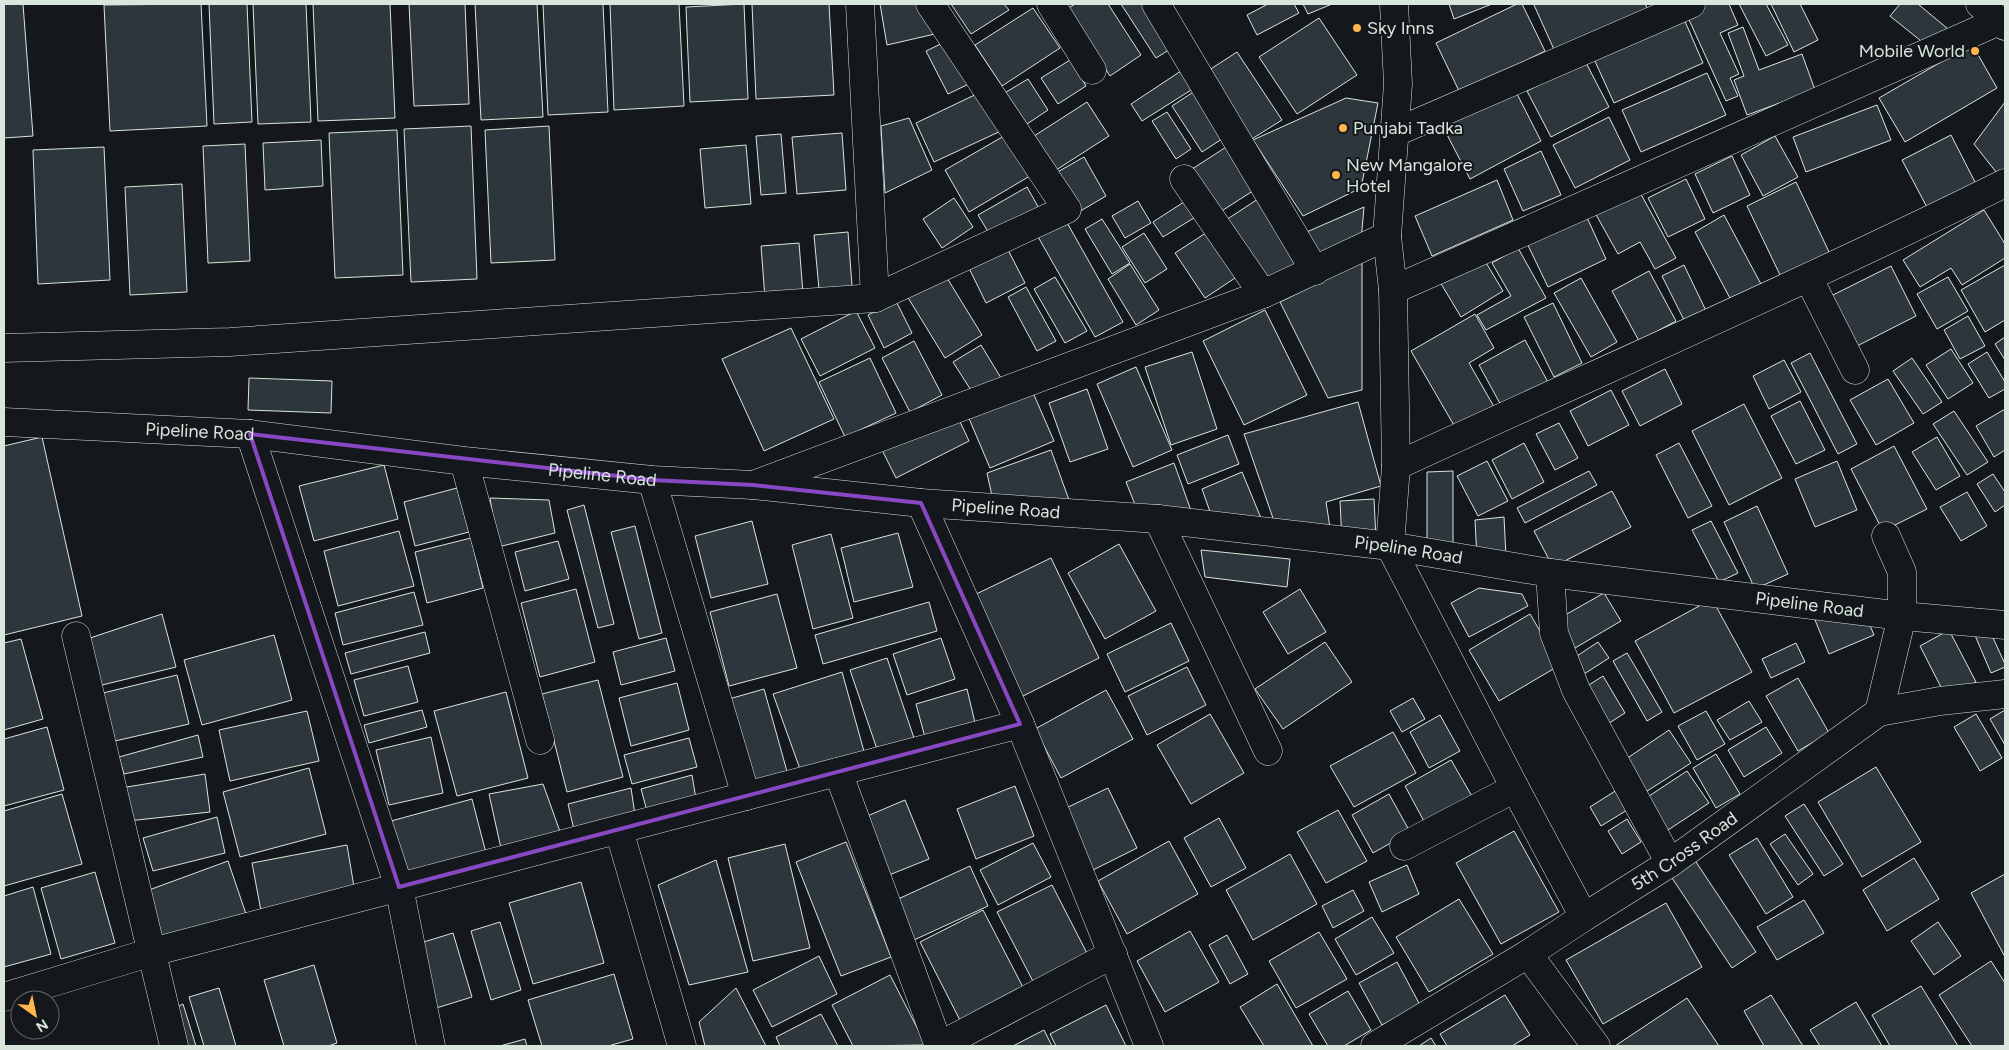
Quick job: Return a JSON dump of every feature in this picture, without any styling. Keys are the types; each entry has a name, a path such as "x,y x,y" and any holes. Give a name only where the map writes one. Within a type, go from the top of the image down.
{"street":[{"path":"860,4 875,298"},
{"path":"4,348 230,342 875,298 1067,209 930,4"},
{"path":"1051,4 1092,70"},
{"path":"1156,4 1315,271"},
{"path":"1394,4 1398,84 1387,236 1394,290 1396,466 1390,546 1584,917"},
{"path":"1394,133 1690,4"},
{"path":"1394,290 1995,17"},
{"path":"1184,179 1263,294"},
{"path":"1396,466 1808,279 2005,183"},
{"path":"754,484 1263,294 1387,236"},
{"path":"1808,279 1854,370"},
{"name":"Pipeline Road","path":"4,422 250,434 464,461 652,480 754,484 920,503 1158,519 1390,546 1550,573 1902,616 2005,625"},
{"path":"250,434 400,887 431,1046"},
{"path":"464,461 540,740"},
{"path":"652,480 746,796"},
{"path":"920,503 1020,724 1149,1046"},
{"path":"1158,519 1268,751"},
{"path":"1880,712 1902,616 1902,572 1886,536"},
{"path":"1550,573 1554,633 1576,690 1670,863"},
{"path":"76,636 174,1046"},
{"name":"5th Cross Road","path":"1375,1046 1528,954 1670,863 1880,712 1940,701 2005,694"},
{"path":"4,997 152,952 1020,724"},
{"path":"838,772 939,1046 1113,954"},
{"path":"1404,846 1515,788"},
{"path":"619,830 682,1046"},
{"path":"1528,954 1596,1046"}],"highlighted area":[{"path":"250,434 652,480 753,485 921,503 1020,724 399,887"}],"building":[{"path":"4,4 23,4 33,136 4,138"},
{"path":"201,4 207,126 110,131 104,5"},
{"path":"209,4 247,4 252,122 214,124"},
{"path":"253,4 306,4 311,122 258,124"},
{"path":"313,4 390,4 395,118 318,121"},
{"path":"409,4 465,4 469,104 414,106"},
{"path":"475,4 537,4 543,117 481,120"},
{"path":"543,4 603,4 608,112 548,115"},
{"path":"610,4 679,4 684,106 614,110"},
{"path":"744,4 748,99 690,102 686,7"},
{"path":"752,4 829,4 834,95 756,99"},
{"path":"880,4 919,4 935,34 887,45"},
{"path":"951,4 1004,4 1009,10 971,34"},
{"path":"1075,4 1108,4 1141,55 1110,76 1067,9"},
{"path":"1121,4 1148,4 1175,46 1156,58"},
{"path":"1268,4 1294,4 1299,13 1257,35 1247,15"},
{"path":"1303,4 1332,4 1308,14"},
{"path":"1449,4 1492,4 1454,19"},
{"path":"1517,4 1522,4 1545,51 1460,93 1436,43"},
{"path":"1645,4 1649,11 1556,54 1534,5"},
{"path":"1701,4 1729,4 1738,25 1720,33 1739,74 1730,78 1738,96 1726,101 1685,11"},
{"path":"1739,4 1766,4 1788,45 1766,56"},
{"path":"1771,4 1800,4 1818,40 1794,52"},
{"path":"1900,4 1918,4 1948,29 1931,49 1890,16"},
{"path":"1033,8 1060,48 1002,86 975,45"},
{"path":"1319,18 1357,75 1297,114 1259,57"},
{"path":"1684,19 1703,63 1614,103 1594,59"},
{"path":"1743,27 1759,70 1802,54 1815,90 1747,115 1734,80 1744,76 1728,33"},
{"path":"951,39 973,82 948,94 926,51"},
{"path":"1972,44 1997,88 1905,142 1879,98"},
{"path":"1237,52 1282,120 1247,142 1203,74"},
{"path":"1070,60 1086,86 1058,104 1041,78"},
{"path":"1585,61 1609,107 1551,137 1527,91"},
{"path":"1187,67 1199,85 1142,121 1131,104"},
{"path":"1707,73 1726,115 1641,152 1622,110"},
{"path":"1028,79 1048,110 1024,126 1003,94"},
{"path":"1201,87 1231,133 1202,152 1172,106"},
{"path":"1514,88 1541,141 1470,179 1442,125"},
{"path":"985,90 1003,130 934,162 916,123"},
{"path":"1346,98 1378,103 1361,188 1303,216 1253,140"},
{"path":"1087,102 1109,136 1053,172 1031,138"},
{"path":"2005,102 2005,175 2000,177 1974,144"},
{"path":"1877,105 1891,140 1806,172 1793,137"},
{"path":"1167,112 1191,149 1176,159 1152,121"},
{"path":"1609,117 1630,160 1575,188 1553,145"},
{"path":"909,118 932,170 885,193 881,126"},
{"path":"471,126 477,279 411,282 404,129"},
{"path":"549,126 555,260 491,263 485,130"},
{"path":"397,130 403,275 335,278 329,133"},
{"path":"1011,132 1035,173 969,212 945,170"},
{"path":"842,133 846,190 797,194 792,137"},
{"path":"781,134 786,193 761,195 756,136"},
{"path":"1951,135 1977,186 1929,211 1902,160"},
{"path":"1775,136 1798,177 1763,196 1741,155"},
{"path":"321,140 323,186 265,190 263,143"},
{"path":"1234,142 1262,185 1217,214 1189,171"},
{"path":"245,144 250,261 208,263 203,146"},
{"path":"746,145 751,204 705,208 700,149"},
{"path":"104,147 110,280 38,284 33,150"},
{"path":"1541,151 1561,195 1523,211 1504,169"},
{"path":"1732,156 1750,195 1713,213 1695,174"},
{"path":"1084,157 1106,196 1077,213 1054,174"},
{"path":"1686,179 1705,219 1668,237 1648,198"},
{"path":"1497,180 1513,220 1432,256 1415,216"},
{"path":"1796,182 1830,254 1781,277 1747,206"},
{"path":"182,184 187,292 130,295 125,187"},
{"path":"1027,187 1041,212 993,240 978,215"},
{"path":"1637,187 1676,258 1655,269 1640,242 1618,254 1594,211"},
{"path":"1261,197 1304,263 1269,286 1226,220"},
{"path":"954,198 973,227 942,248 923,219"},
{"path":"1187,200 1197,216 1163,237 1153,222"},
{"path":"1138,201 1151,223 1125,238 1112,216"},
{"path":"1364,207 1361,241 1313,261 1302,234"},
{"path":"1984,210 2005,244 2005,258 1962,285 1951,268 1920,287 1903,260"},
{"path":"1584,211 1606,259 1548,287 1525,239"},
{"path":"1724,215 1762,286 1732,302 1695,232"},
{"path":"1065,219 1123,322 1095,337 1037,235"},
{"path":"1102,219 1130,263 1112,274 1085,229"},
{"path":"1212,229 1241,274 1205,298 1175,253"},
{"path":"848,232 852,286 819,289 814,235"},
{"path":"1144,233 1167,269 1145,283 1122,247"},
{"path":"799,243 803,294 765,298 761,246"},
{"path":"1005,244 1025,283 986,303 967,264"},
{"path":"1518,248 1546,298 1486,330 1477,315 1511,296 1492,263"},
{"path":"1482,256 1503,291 1461,317 1440,282"},
{"path":"1362,262 1362,390 1328,398 1280,302"},
{"path":"1130,264 1159,310 1136,325 1108,279"},
{"path":"1684,265 1709,317 1688,328 1662,276"},
{"path":"2005,265 2005,320 1985,332 1961,290"},
{"path":"1891,266 1916,316 1857,346 1831,296"},
{"path":"1649,271 1676,321 1639,341 1612,291"},
{"path":"944,273 982,335 945,358 907,296"},
{"path":"1055,277 1087,331 1065,343 1034,289"},
{"path":"1948,277 1968,311 1937,329 1917,294"},
{"path":"1581,278 1617,342 1591,357 1554,293"},
{"path":"1026,287 1056,341 1037,351 1008,297"},
{"path":"896,301 912,333 884,348 868,315"},
{"path":"1553,303 1582,363 1554,377 1524,317"},
{"path":"1265,310 1307,395 1244,425 1203,341"},
{"path":"856,311 875,348 820,376 801,339"},
{"path":"1475,314 1494,348 1469,363 1497,412 1459,434 1411,351"},
{"path":"1968,316 1985,346 1960,359 1944,330"},
{"path":"791,328 834,419 764,451 722,359"},
{"path":"2005,337 2005,360 1995,344"},
{"path":"1525,340 1549,384 1503,409 1479,365"},
{"path":"914,341 942,395 910,412 882,358"},
{"path":"981,345 1001,378 974,395 953,362"},
{"path":"1951,349 1973,383 1948,399 1926,365"},
{"path":"1192,352 1217,429 1171,445 1145,367"},
{"path":"1987,352 2005,382 2005,389 1989,398 1968,364"},
{"path":"1810,353 1857,444 1838,454 1791,363"},
{"path":"870,358 896,413 845,437 819,382"},
{"path":"1912,358 1942,402 1923,414 1893,371"},
{"path":"1784,360 1801,392 1769,409 1753,376"},
{"path":"1136,367 1172,450 1133,467 1097,384"},
{"path":"1665,369 1682,404 1640,426 1622,391"},
{"path":"249,378 332,381 331,413 248,410"},
{"path":"1888,379 1914,423 1876,445 1850,400"},
{"path":"1031,388 1054,441 990,468 968,416"},
{"path":"1087,389 1108,449 1070,462 1049,403"},
{"path":"1611,390 1629,425 1588,446 1570,411"},
{"path":"1800,401 1825,450 1796,464 1771,416"},
{"path":"1358,402 1381,486 1326,502 1331,534 1277,530 1244,434"},
{"path":"1744,404 1782,478 1729,505 1692,431"},
{"path":"2005,409 2005,450 1994,457 1976,426"},
{"path":"955,411 969,441 896,478 881,448"},
{"path":"1954,411 1988,462 1967,475 1933,424"},
{"path":"1559,423 1578,458 1555,470 1536,434"},
{"path":"1228,435 1239,464 1188,484 1177,455"},
{"path":"42,437 82,616 4,635 4,446"},
{"path":"1937,437 1960,476 1936,490 1912,452"},
{"path":"1524,443 1544,482 1512,499 1492,460"},
{"path":"1679,443 1712,506 1688,518 1656,455"},
{"path":"1894,446 1927,509 1883,531 1851,469"},
{"path":"1051,450 1069,500 992,496 987,473"},
{"path":"1487,461 1508,501 1478,516 1457,476"},
{"path":"1837,461 1857,510 1815,527 1795,479"},
{"path":"1174,463 1194,519 1138,512 1126,482"},
{"path":"384,465 398,519 314,541 299,486"},
{"path":"1453,471 1453,544 1427,545 1427,472"},
{"path":"1589,471 1597,485 1525,523 1517,508"},
{"path":"1242,472 1263,523 1214,523 1202,489"},
{"path":"1993,474 2005,492 2005,505 1995,512 1977,484"},
{"path":"457,488 469,532 415,546 404,502"},
{"path":"1612,491 1631,527 1553,567 1534,531"},
{"path":"1967,492 1987,526 1961,541 1940,507"},
{"path":"490,498 549,500 555,533 498,547"},
{"path":"1374,499 1376,539 1342,541 1340,501"},
{"path":"584,505 614,624 598,628 567,510"},
{"path":"1757,506 1788,574 1755,589 1724,522"},
{"path":"1504,517 1506,557 1477,559 1475,520"},
{"path":"752,521 768,584 711,598 695,536"},
{"path":"1711,521 1738,573 1719,582 1692,530"},
{"path":"635,526 662,633 639,639 611,532"},
{"path":"399,531 414,586 338,606 324,551"},
{"path":"898,533 913,587 854,602 841,548"},
{"path":"831,534 853,618 813,629 792,545"},
{"path":"471,538 483,588 427,603 415,552"},
{"path":"558,541 569,579 525,591 515,552"},
{"path":"1119,544 1156,611 1105,639 1068,573"},
{"path":"1201,550 1290,559 1287,587 1205,577"},
{"path":"1051,558 1099,658 1017,699 968,598"},
{"path":"1479,588 1522,594 1528,606 1469,637 1451,603"},
{"path":"576,589 595,662 540,677 521,603"},
{"path":"1300,589 1326,632 1288,654 1263,612"},
{"path":"414,592 423,625 343,645 335,613"},
{"path":"1604,593 1621,621 1575,648 1558,619"},
{"path":"777,594 797,668 729,686 710,612"},
{"path":"1712,599 1752,672 1674,713 1635,641"},
{"path":"929,602 937,631 823,664 815,635"},
{"path":"1832,613 1869,623 1874,635 1829,654 1815,620"},
{"path":"162,614 176,667 98,686 84,640"},
{"path":"1530,614 1560,665 1499,701 1469,650"},
{"path":"1171,623 1189,661 1125,692 1107,654"},
{"path":"1988,627 2005,664 2005,667 1991,673 1974,633"},
{"path":"1949,630 1976,682 1946,697 1920,646"},
{"path":"425,632 430,653 351,674 345,653"},
{"path":"274,635 292,700 202,725 184,660"},
{"path":"666,638 675,671 621,685 613,652"},
{"path":"941,638 955,679 907,695 893,654"},
{"path":"21,639 43,719 4,730 4,643"},
{"path":"1325,642 1352,682 1283,729 1255,689"},
{"path":"1598,642 1609,658 1584,674 1574,658"},
{"path":"1796,643 1805,662 1771,678 1762,659"},
{"path":"1627,653 1662,712 1647,721 1613,661"},
{"path":"887,658 916,744 878,752 850,670"},
{"path":"408,666 418,702 364,716 354,680"},
{"path":"1187,667 1206,705 1147,735 1128,696"},
{"path":"842,672 865,755 800,769 773,694"},
{"path":"177,675 189,724 115,741 99,694"},
{"path":"1603,676 1625,713 1606,725 1584,688"},
{"path":"1798,678 1829,733 1798,751 1766,696"},
{"path":"598,680 623,777 567,792 542,694"},
{"path":"677,683 689,730 631,746 619,698"},
{"path":"764,689 788,775 755,782 729,699"},
{"path":"967,689 976,727 926,741 916,704"},
{"path":"1106,690 1133,739 1061,778 1035,729"},
{"path":"506,692 528,778 457,796 434,711"},
{"path":"1413,698 1425,719 1402,732 1390,711"},
{"path":"1749,701 1762,722 1730,740 1717,720"},
{"path":"422,710 427,727 369,743 364,725"},
{"path":"2005,710 2005,745 1990,719"},
{"path":"307,711 319,761 230,781 219,730"},
{"path":"1706,711 1725,744 1697,760 1678,726"},
{"path":"1210,714 1244,773 1191,804 1157,745"},
{"path":"1976,714 2002,758 1980,771 1954,727"},
{"path":"1440,715 1460,751 1429,768 1410,732"},
{"path":"47,727 64,790 4,806 4,739"},
{"path":"1766,727 1782,753 1744,777 1728,750"},
{"path":"1669,730 1691,763 1644,793 1623,761"},
{"path":"1393,732 1416,773 1354,807 1330,766"},
{"path":"198,735 203,757 124,774 119,757"},
{"path":"431,737 443,793 389,805 376,750"},
{"path":"689,738 697,767 632,784 624,755"},
{"path":"1716,754 1740,794 1716,808 1693,768"},
{"path":"1451,760 1473,798 1426,825 1405,786"},
{"path":"1876,767 1921,842 1862,877 1818,802"},
{"path":"309,768 326,834 240,857 223,792"},
{"path":"1687,771 1709,803 1665,832 1643,800"},
{"path":"205,774 210,812 128,821 121,788"},
{"path":"692,775 696,799 647,811 641,789"},
{"path":"543,784 563,840 502,853 489,794"},
{"path":"1015,786 1034,836 976,859 957,809"},
{"path":"631,788 635,815 575,834 568,804"},
{"path":"1108,788 1137,848 1091,871 1062,810"},
{"path":"1620,788 1632,807 1601,826 1590,807"},
{"path":"62,794 82,864 4,886 4,811"},
{"path":"1389,794 1410,832 1373,853 1352,815"},
{"path":"472,799 487,857 406,878 391,821"},
{"path":"905,800 929,859 889,875 865,817"},
{"path":"1804,804 1843,864 1824,876 1785,816"},
{"path":"1338,810 1367,861 1326,883 1297,832"},
{"path":"217,817 225,853 153,871 143,838"},
{"path":"1219,818 1246,868 1211,887 1184,838"},
{"path":"1627,819 1641,842 1622,854 1608,831"},
{"path":"1514,831 1559,912 1501,944 1456,863"},
{"path":"1785,834 1813,874 1798,885 1770,844"},
{"path":"1757,838 1793,897 1766,914 1729,855"},
{"path":"1169,841 1198,894 1127,934 1098,881"},
{"path":"846,842 891,957 841,976 796,862"},
{"path":"1033,843 1051,877 998,905 980,870"},
{"path":"785,844 810,948 753,961 728,858"},
{"path":"347,845 355,893 261,911 252,863"},
{"path":"1290,854 1317,904 1253,940 1226,890"},
{"path":"1914,858 1939,899 1887,931 1863,890"},
{"path":"1694,859 1756,952 1732,968 1670,875"},
{"path":"716,860 748,972 689,985 658,885"},
{"path":"228,861 246,914 158,944 149,890"},
{"path":"1407,865 1419,894 1382,912 1369,882"},
{"path":"970,866 988,906 914,940 896,900"},
{"path":"95,872 115,943 61,959 41,888"},
{"path":"2005,874 2005,957 1971,893"},
{"path":"581,882 604,963 533,984 509,903"},
{"path":"1052,885 1092,963 1038,991 997,912"},
{"path":"33,887 51,954 4,967 4,896"},
{"path":"1353,890 1364,911 1333,928 1322,906"},
{"path":"1459,899 1493,954 1429,992 1396,937"},
{"path":"1804,900 1824,933 1777,960 1757,927"},
{"path":"1666,903 1702,967 1603,1024 1566,960"},
{"path":"983,910 1027,995 964,1028 920,942"},
{"path":"1372,917 1394,953 1356,975 1335,939"},
{"path":"500,922 521,990 491,1000 471,931"},
{"path":"1938,922 1961,956 1934,975 1911,941"},
{"path":"1190,931 1219,982 1165,1012 1137,961"},
{"path":"1319,932 1347,979 1296,1008 1269,961"},
{"path":"453,933 472,997 433,1009 414,945"},
{"path":"1227,935 1248,974 1230,984 1209,945"},
{"path":"819,956 837,994 772,1027 753,990"},
{"path":"1991,961 2005,983 2005,1046 1972,1046 1939,995"},
{"path":"1397,962 1420,1005 1382,1025 1359,983"},
{"path":"314,965 337,1043 328,1046 284,1046 264,980"},
{"path":"614,974 633,1039 608,1046 542,1046 528,1000"},
{"path":"890,975 926,1045 853,1046 832,1005"},
{"path":"1277,984 1313,1046 1264,1046 1240,1007"},
{"path":"1921,986 1958,1046 1890,1046 1872,1015"},
{"path":"219,988 236,1046 204,1046 189,997"},
{"path":"736,988 766,1046 705,1046 699,1022"},
{"path":"1348,991 1371,1030 1344,1046 1328,1046 1309,1014"},
{"path":"1505,995 1530,1035 1512,1046 1447,1046 1440,1034"},
{"path":"1771,995 1803,1046 1764,1046 1744,1011"},
{"path":"1687,998 1719,1046 1615,1046"},
{"path":"1856,1002 1882,1046 1820,1046 1810,1030"},
{"path":"183,1004 196,1046 182,1046 173,1009"},
{"path":"1106,1005 1126,1046 1056,1046 1050,1034"},
{"path":"821,1014 838,1046 780,1046 776,1037"},
{"path":"1044,1030 1052,1046 1013,1046"},
{"path":"1431,1038 1436,1046 1419,1046"},
{"path":"525,1039 527,1046 500,1046"}],"place":[{"name":"Sky Inns","path":"1357,28"},
{"name":"Mobile World","path":"1975,51"},
{"name":"Punjabi Tadka","path":"1343,128"},
{"name":"New Mangalore Hotel","path":"1336,175"}]}
